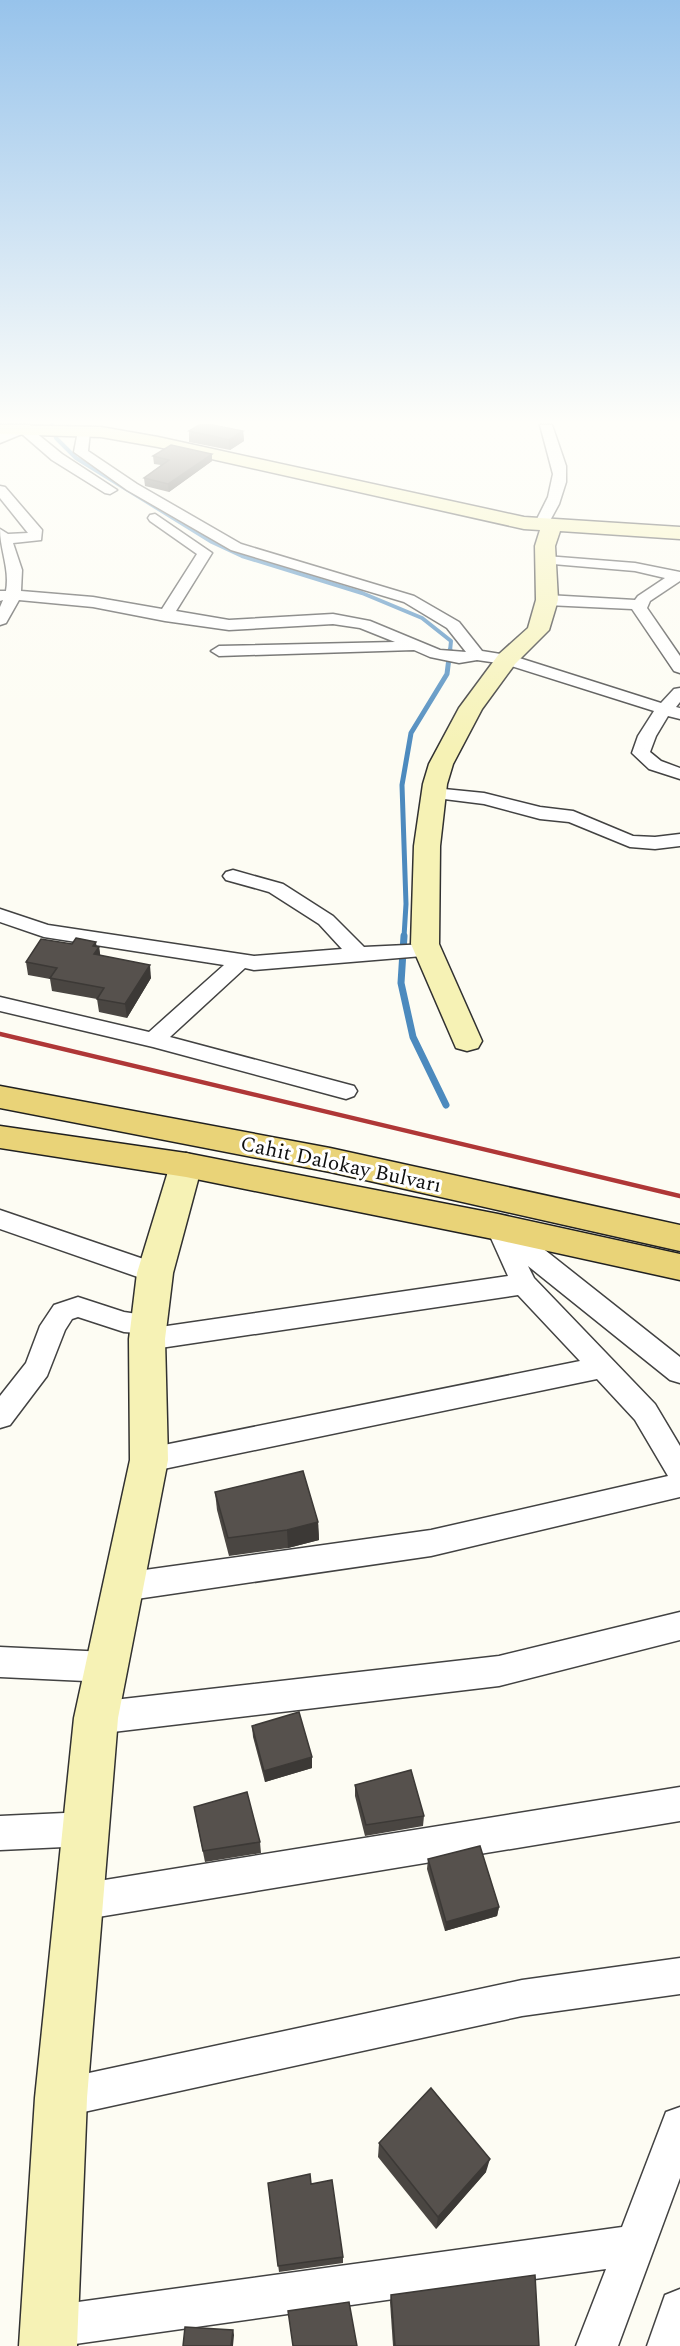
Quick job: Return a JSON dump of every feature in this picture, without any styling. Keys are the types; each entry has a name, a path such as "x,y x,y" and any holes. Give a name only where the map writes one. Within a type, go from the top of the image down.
{"main road":[{"name":"Cahit Dalokay Bulvarı","path":"0,1097 330,1160 680,1238"},
{"name":"Cahit Dalokay Bulvarı","path":"0,1137 186,1165 498,1227 680,1268"}],"street":[{"path":"0,620 7,595 15,579 2,537 36,537 36,534"},
{"path":"165,616 205,553 178,534"},
{"path":"212,534 236,548 409,599 453,625 477,655"},
{"path":"0,915 44,931 254,963 420,950 425,944 427,846 434,794 441,765 471,708 507,659 538,630 547,600 545,534"},
{"path":"546,560 634,567 679,576"},
{"path":"679,576 643,599 639,605 640,610 680,668"},
{"path":"7,595 93,602 165,616 230,625 333,619 364,624 435,654 459,658 477,655 507,659 672,711"},
{"path":"547,600 639,605"},
{"path":"219,651 417,647"},
{"path":"680,693 672,711 643,742 641,753 655,765 680,774"},
{"path":"434,794 484,799 540,813 573,817 630,841 655,843 680,840"},
{"path":"233,876 276,888 326,920 360,955"},
{"path":"420,950 467,1041"},
{"path":"153,1040 241,961"},
{"path":"0,1004 153,1040 346,1091"},
{"path":"186,1165 155,1273 147,1331 149,1460 96,1718 61,2098 49,2336 634,2245"},
{"path":"0,1219 155,1273"},
{"path":"498,1227 524,1284 645,1412 680,1471"},
{"path":"498,1227 680,1372"},
{"path":"0,1417 38,1368 53,1326 63,1312 78,1307 147,1331 524,1284"},
{"path":"149,1460 602,1367"},
{"path":"123,1587 431,1543 680,1485"},
{"path":"96,1718 499,1671 680,1626"},
{"path":"0,1662 107,1667"},
{"path":"80,1902 680,1804"},
{"path":"0,1833 86,1829"},
{"path":"61,2098 522,1998 680,1977"},
{"path":"597,2346 680,2126"},
{"path":"668,2346 680,2310"}],"building":[{"path":"76,938 96,942 93,946 99,947 94,954 150,965 125,1004 97,999 104,988 50,978 57,968 26,962 41,939 72,944"},
{"path":"303,1471 318,1522 287,1530 228,1538 215,1492"},
{"path":"299,1712 312,1757 264,1771 252,1726"},
{"path":"411,1770 424,1816 366,1825 355,1785"},
{"path":"247,1792 260,1842 203,1851 194,1807"},
{"path":"480,1846 499,1907 446,1922 428,1859"},
{"path":"431,2088 490,2159 438,2217 379,2143"},
{"path":"310,2174 311,2184 332,2180 343,2257 278,2266 268,2183"},
{"path":"535,2275 539,2346 395,2346 391,2295"},
{"path":"349,2302 357,2346 293,2346 288,2311"},
{"path":"185,2327 233,2330 231,2346 183,2346"}],"waterway":[{"path":"200,534 242,556 362,593 422,618 451,641 450,651"},
{"path":"404,937 406,904 402,785 411,733 447,674 450,650"},
{"path":"404,936 401,983 413,1037 446,1105"}],"railway":[{"path":"0,1034 680,1196"}]}
